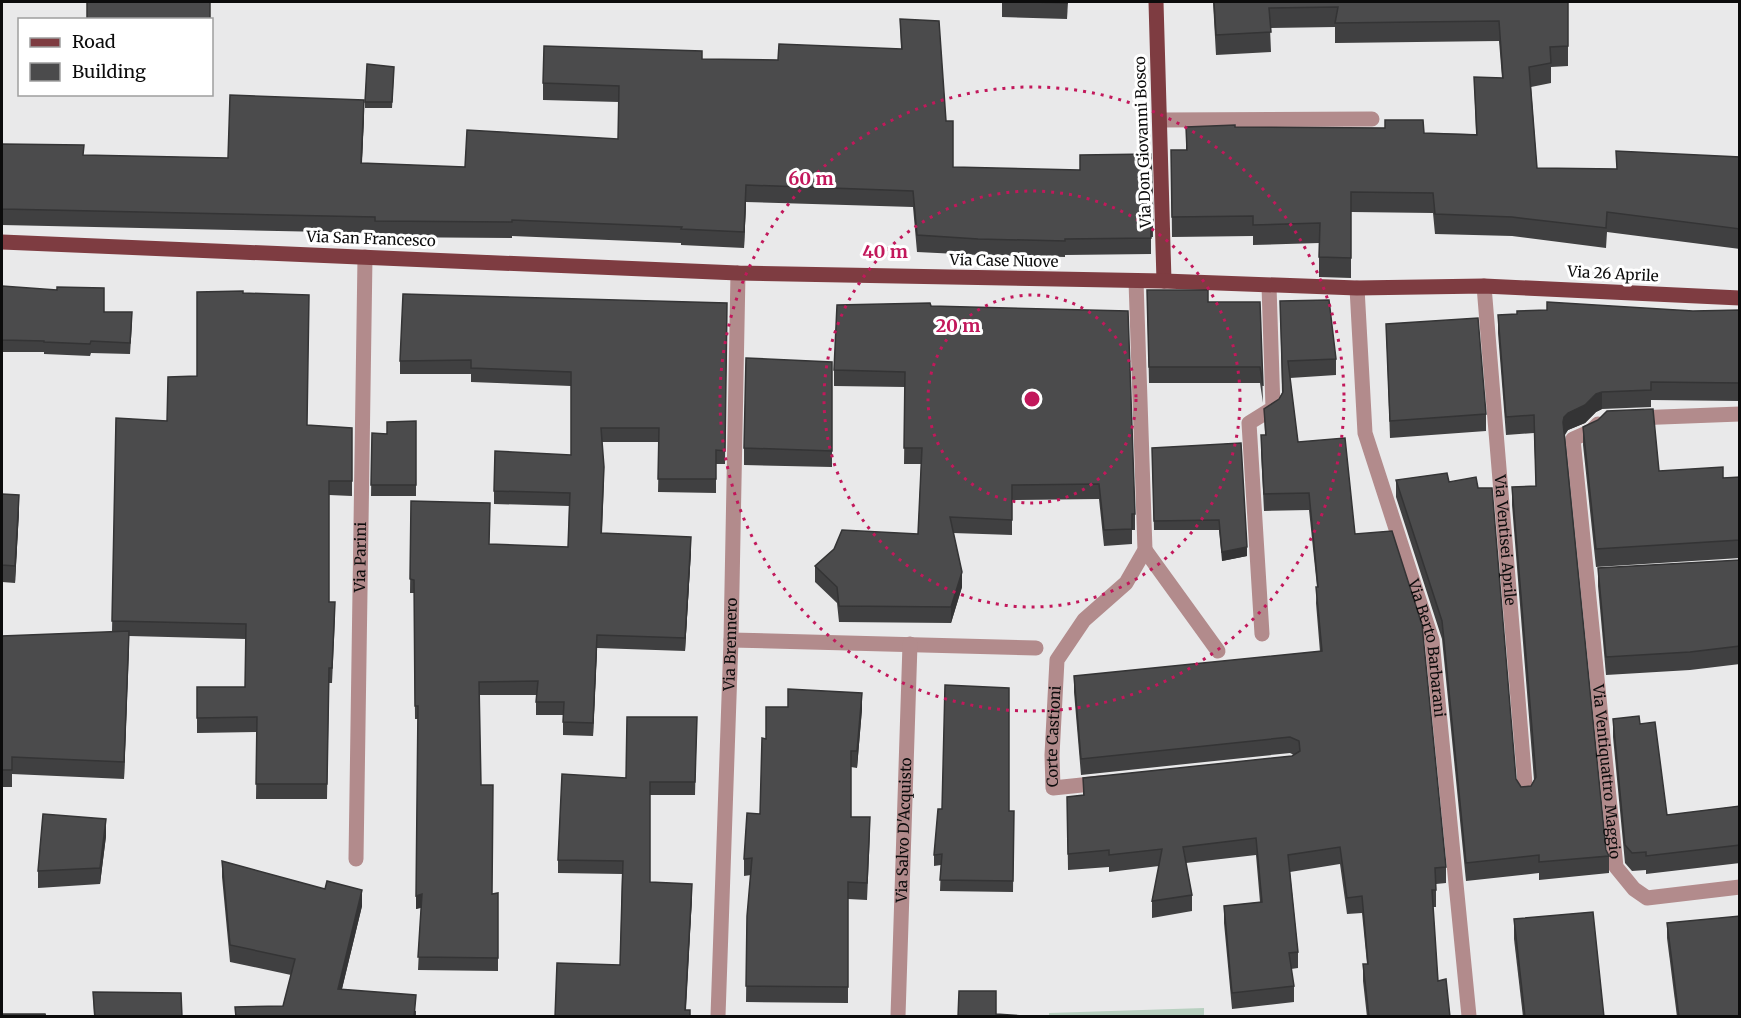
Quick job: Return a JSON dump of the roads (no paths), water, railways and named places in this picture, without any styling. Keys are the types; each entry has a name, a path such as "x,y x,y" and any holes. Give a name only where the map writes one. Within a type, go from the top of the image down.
{"main road":[{"name":"Via Don Giovanni Bosco","path":"1156,2 1164,281"},
{"name":"Via San Francesco","path":"2,242 738,273"},
{"name":"Via Case Nuove","path":"738,273 1164,281 1357,288 1484,286"},
{"name":"Via 26 Aprile","path":"1484,286 1740,298"}],"street":[{"path":"1161,120 1372,119"},
{"name":"Via Parini","path":"356,859 365,257"},
{"name":"Via Brennero","path":"718,1017 731,640 738,273"},
{"path":"1136,281 1145,550 1218,651"},
{"path":"1262,634 1249,423 1273,408 1269,286"},
{"name":"Via Ventisei Aprile","path":"1484,286 1526,796"},
{"name":"Via Berto Barbarani","path":"1357,288 1365,433 1431,640 1469,1017"},
{"name":"Via Ventiquattro Maggio","path":"1740,414 1603,419 1591,432 1573,438 1593,576 1616,867 1634,889 1647,898 1740,887"},
{"name":"Corte Castioni","path":"1113,782 1053,788 1052,755 1057,660 1084,620 1126,583 1145,550"},
{"path":"731,640 1036,648"},
{"name":"Via Salvo D'Acquisto","path":"898,1017 910,644"}]}
